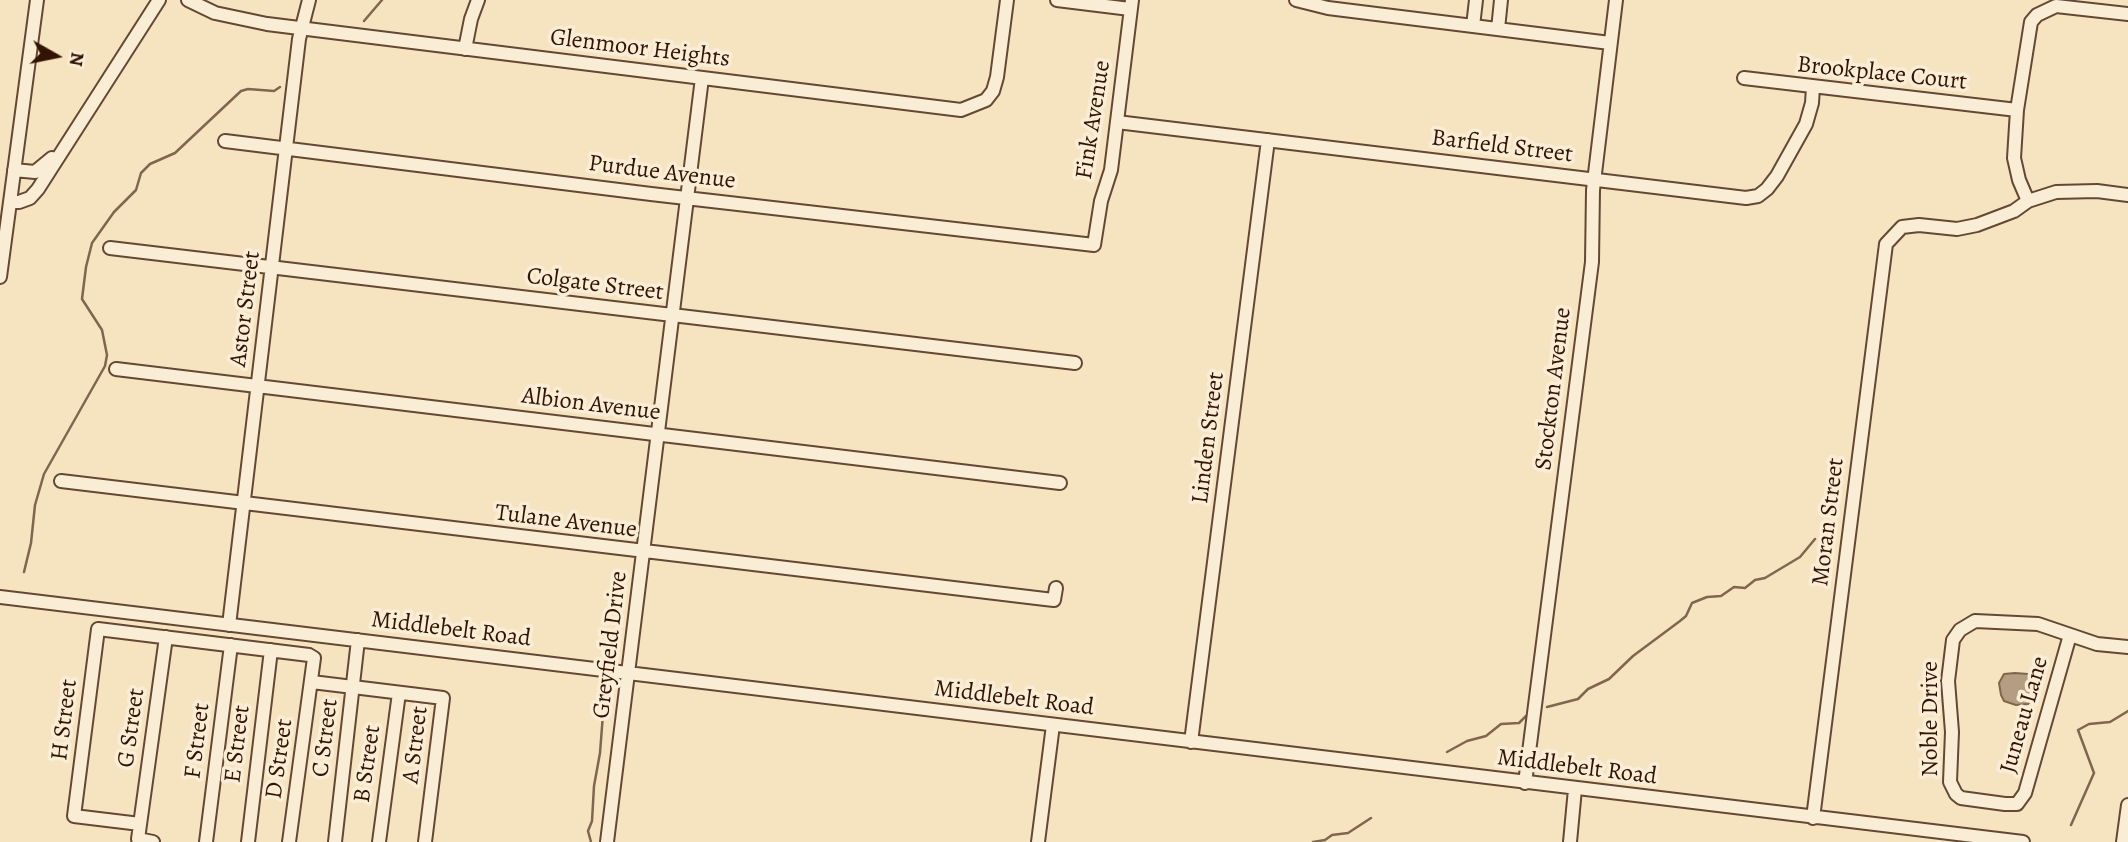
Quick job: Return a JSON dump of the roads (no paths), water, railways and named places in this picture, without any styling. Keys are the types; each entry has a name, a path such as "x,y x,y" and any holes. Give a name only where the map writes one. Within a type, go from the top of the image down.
{"street":[{"path":"0,276 37,0"},
{"path":"10,202 30,198 56,163 159,0"},
{"name":"Glenmoor Heights","path":"188,0 215,13 242,20 961,110 986,100 993,91 998,77 1007,0"},
{"name":"Astor Street","path":"229,625 301,28 309,0"},
{"path":"465,49 478,0"},
{"path":"1057,0 1131,5"},
{"path":"1296,0 1328,8 1610,43"},
{"path":"1473,26 1476,0"},
{"path":"1498,29 1502,0"},
{"name":"Stockton Avenue","path":"1525,783 1592,262 1594,179 1616,0"},
{"name":"Fink Avenue","path":"1094,245 1101,201 1111,170 1131,5"},
{"path":"2128,14 2056,6 2037,15 2031,22 2017,110 2014,158 2028,201 2056,192 2128,195"},
{"name":"Greyfield Drive","path":"607,842 702,78"},
{"name":"Brookplace Court","path":"1744,78 2017,110"},
{"name":"Barfield Street","path":"1117,122 1746,198 1758,196 1768,189 1777,176 1806,124 1813,87"},
{"path":"14,170 32,173 40,170 72,134"},
{"name":"Linden Street","path":"1191,742 1268,140"},
{"name":"Purdue Avenue","path":"225,141 1094,245"},
{"name":"Moran Street","path":"1813,818 1886,244 1902,227 1919,225 1957,229 1977,225 2014,211 2028,201"},
{"name":"Colgate Street","path":"110,248 1075,363"},
{"name":"Albion Avenue","path":"116,369 1060,483"},
{"name":"Tulane Avenue","path":"61,481 1054,600 1056,589"},
{"name":"Middlebelt Road","path":"0,597 2023,842"},
{"name":"Noble Drive","path":"2017,804 1961,799 1951,788 1949,775 1952,732 1948,681 1954,640 1960,630 1975,621 2038,624 2097,644 2128,647"},
{"name":"H Street","path":"140,824 74,816 99,629 166,637"},
{"name":"Juneau Lane","path":"2017,804 2025,793 2070,635"},
{"path":"166,637 314,658 312,682"},
{"name":"G Street","path":"140,824 166,637"},
{"name":"C Street","path":"335,842 358,640"},
{"name":"F Street","path":"206,842 231,645"},
{"name":"E Street","path":"248,842 271,650"},
{"name":"A Street","path":"312,682 443,698 425,842"},
{"name":"D Street","path":"289,842 312,682"},
{"name":"B Street","path":"379,842 399,693"},
{"path":"1038,842 1053,725"},
{"path":"1570,842 1575,789"},
{"path":"2123,842 2128,805"},
{"path":"140,824 138,839 153,842"}],"waterway":[{"path":"364,21 382,0"},
{"path":"24,572 31,543 35,505 44,474 105,366 107,355 102,330 82,299 92,243 114,212 136,190 141,173 150,164 175,153 241,91 274,91 280,87"},
{"path":"1547,707 1578,699 1588,689 1609,679 1633,656 1686,616 1692,603 1707,597 1721,596 1734,587 1745,588 1755,580 1765,578 1800,557 1815,539"},
{"path":"591,842 588,831 592,821 604,701"},
{"path":"2071,825 2094,773 2078,730 2089,724 2110,722 2128,711"},
{"path":"1447,752 1467,741 1486,736 1501,724 1519,723 1526,716"},
{"path":"1313,842 1348,833 1371,818"}]}
